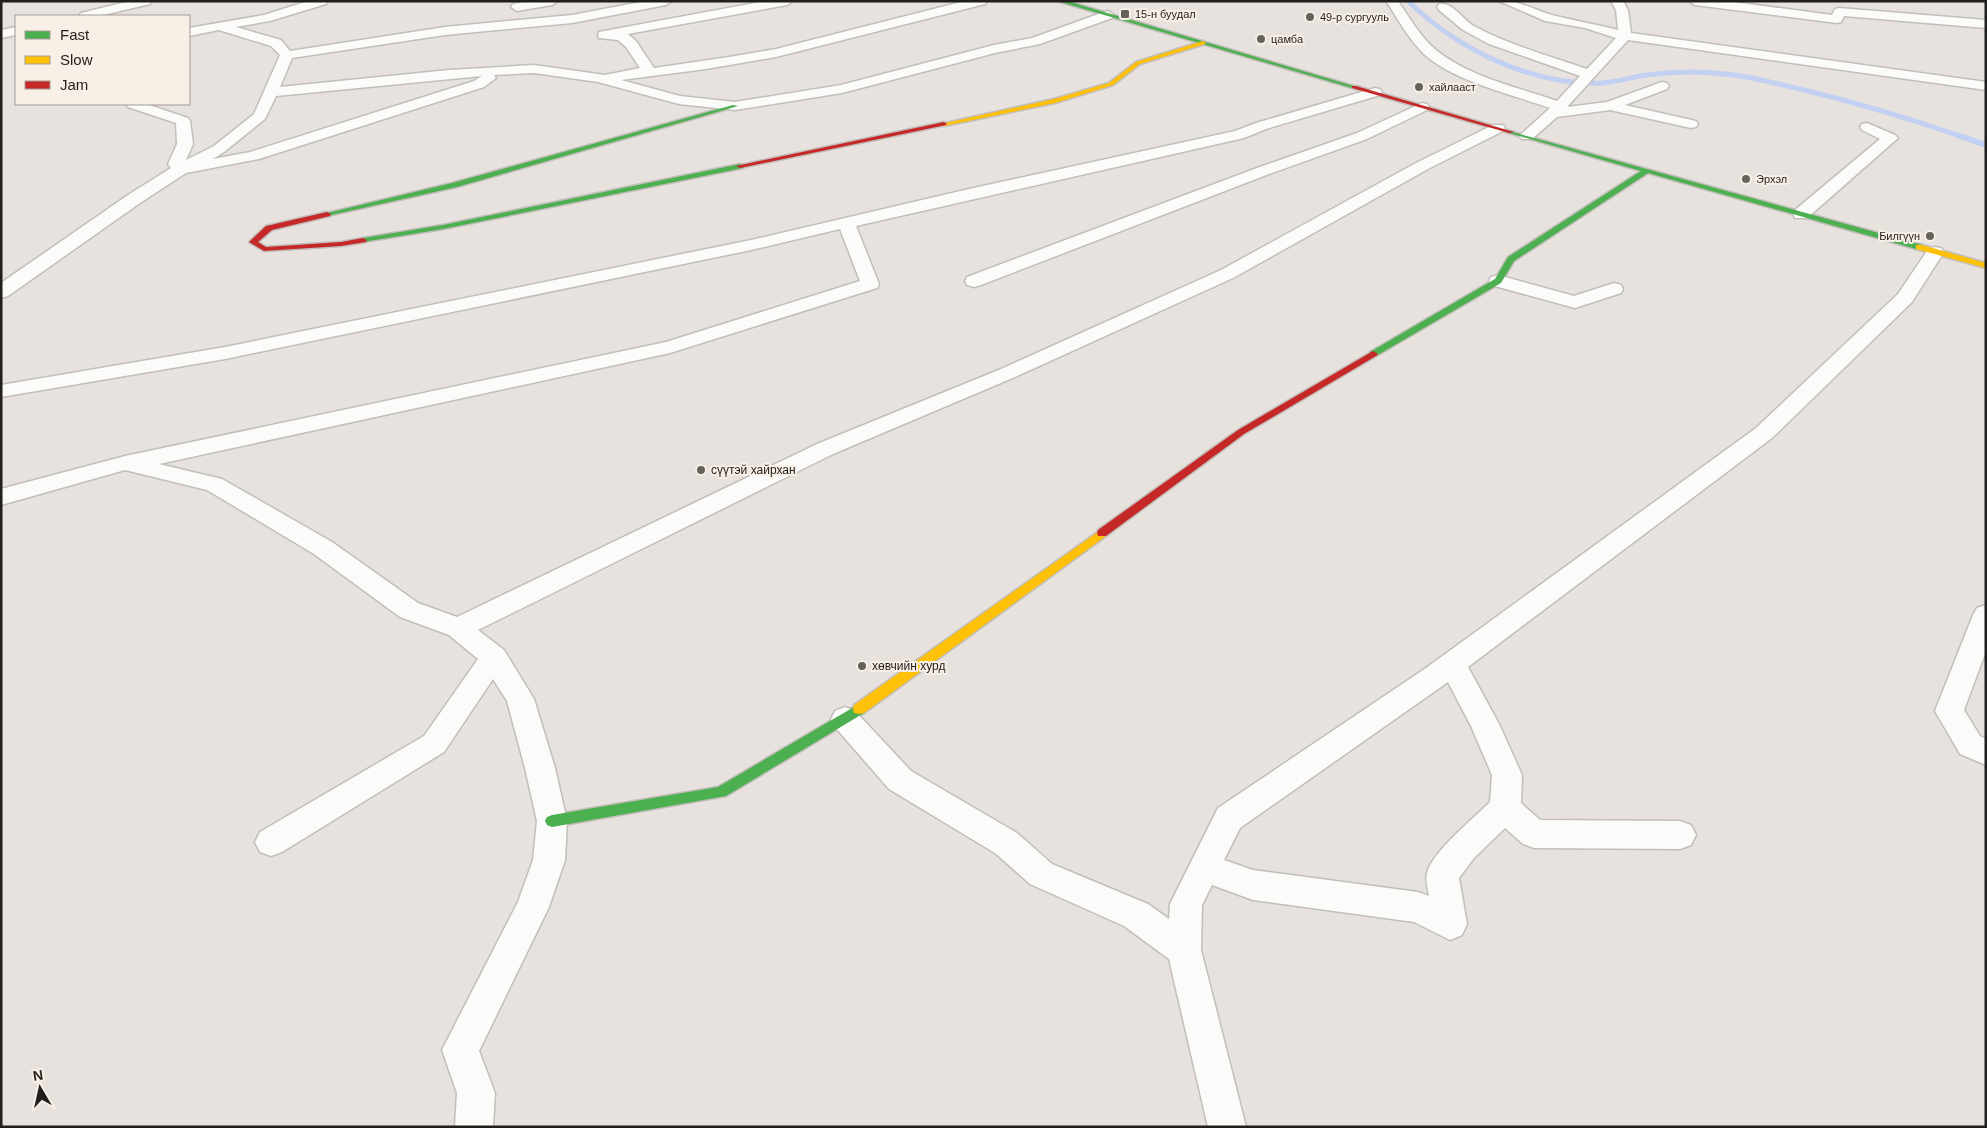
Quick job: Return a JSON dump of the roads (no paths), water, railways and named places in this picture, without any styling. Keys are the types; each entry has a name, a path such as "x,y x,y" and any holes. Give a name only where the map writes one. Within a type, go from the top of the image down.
{"street":[{"path":"88,15 146,1"},
{"path":"190,32 266,18 322,1"},
{"path":"517,7 552,1"},
{"path":"287,55 446,31 572,19 666,1"},
{"path":"593,32 786,1"},
{"path":"599,78 698,67 799,47 981,1"},
{"path":"1060,1 1375,92 1422,108 1986,266"},
{"path":"1392,1 1424,46 1441,60 1556,110 1610,106 1691,124"},
{"path":"1505,1 1549,18 1587,25 1625,36 1986,86"},
{"path":"1617,1 1622,10 1625,36"},
{"path":"1695,1 1837,18 1839,12 1986,24"},
{"path":"1443,7 1468,27 1494,41 1589,74"},
{"path":"1108,15 1034,41 994,49 842,89 735,106 454,185 269,228 253,242 264,250 341,244 434,229 1055,101 1111,84 1138,63 1203,43"},
{"path":"266,18 275,32 276,43"},
{"path":"572,19 593,32 622,36 631,44 646,68 644,73"},
{"path":"220,26 276,43 287,55"},
{"path":"1,34 15,31"},
{"path":"1527,136 1556,110 1625,36"},
{"path":"1,292 134,199 181,169 220,149 260,116 287,55"},
{"path":"270,92 449,74 502,70 534,70 599,78 679,100 735,106"},
{"path":"181,169 253,156 479,84 502,70"},
{"path":"1610,106 1662,86"},
{"path":"1,391 225,353 751,245 1229,138 1375,92"},
{"path":"136,105 152,111 173,115 183,122 185,144 176,164 181,169"},
{"path":"974,281 1263,171 1362,136 1422,108"},
{"path":"1801,214 1890,138 1867,127"},
{"path":"458,628 825,449 1008,372 1227,274 1422,166 1498,128"},
{"path":"552,821 720,792 845,719 1241,432 1498,281 1510,259 1646,171"},
{"path":"2,503 125,463 670,347 870,284 846,223"},
{"path":"1227,1127 1184,950 1186,904 1230,818 1452,664 1764,433 1905,298 1935,252"},
{"path":"1498,281 1576,302 1614,289"},
{"path":"125,463 214,484 322,548 409,610 458,628 494,658 520,699 540,768 552,821 549,860 533,907 460,1050 476,1093 474,1127"},
{"path":"1986,615 1949,710 1970,745 1986,753"},
{"path":"271,842 434,744 494,658"},
{"path":"1204,867 1253,885 1418,907 1450,924 1442,874 1463,848 1505,808 1507,776 1485,724 1452,664"},
{"path":"845,719 900,780 1006,844 1042,874 1136,915 1184,950"},
{"path":"1505,808 1534,834 1680,835"}],"waterway":[{"path":"1408,1 1449,34 1472,49 1523,71 1549,78 1602,83 1647,75 1679,72 1734,75 1840,99 1958,136"},
{"path":"1958,136 1986,145"}],"place":[{"name":"15-н буудал","path":"1125,14"},
{"name":"49-р сургууль","path":"1310,17"},
{"name":"цамба","path":"1261,39"},
{"name":"хайлааст","path":"1419,87"},
{"name":"Эрхэл","path":"1746,179"},
{"name":"Билгүүн","path":"1930,236"},
{"name":"сүүтэй хайрхан","path":"701,470"},
{"name":"хөвчийн хурд","path":"862,666"}]}
